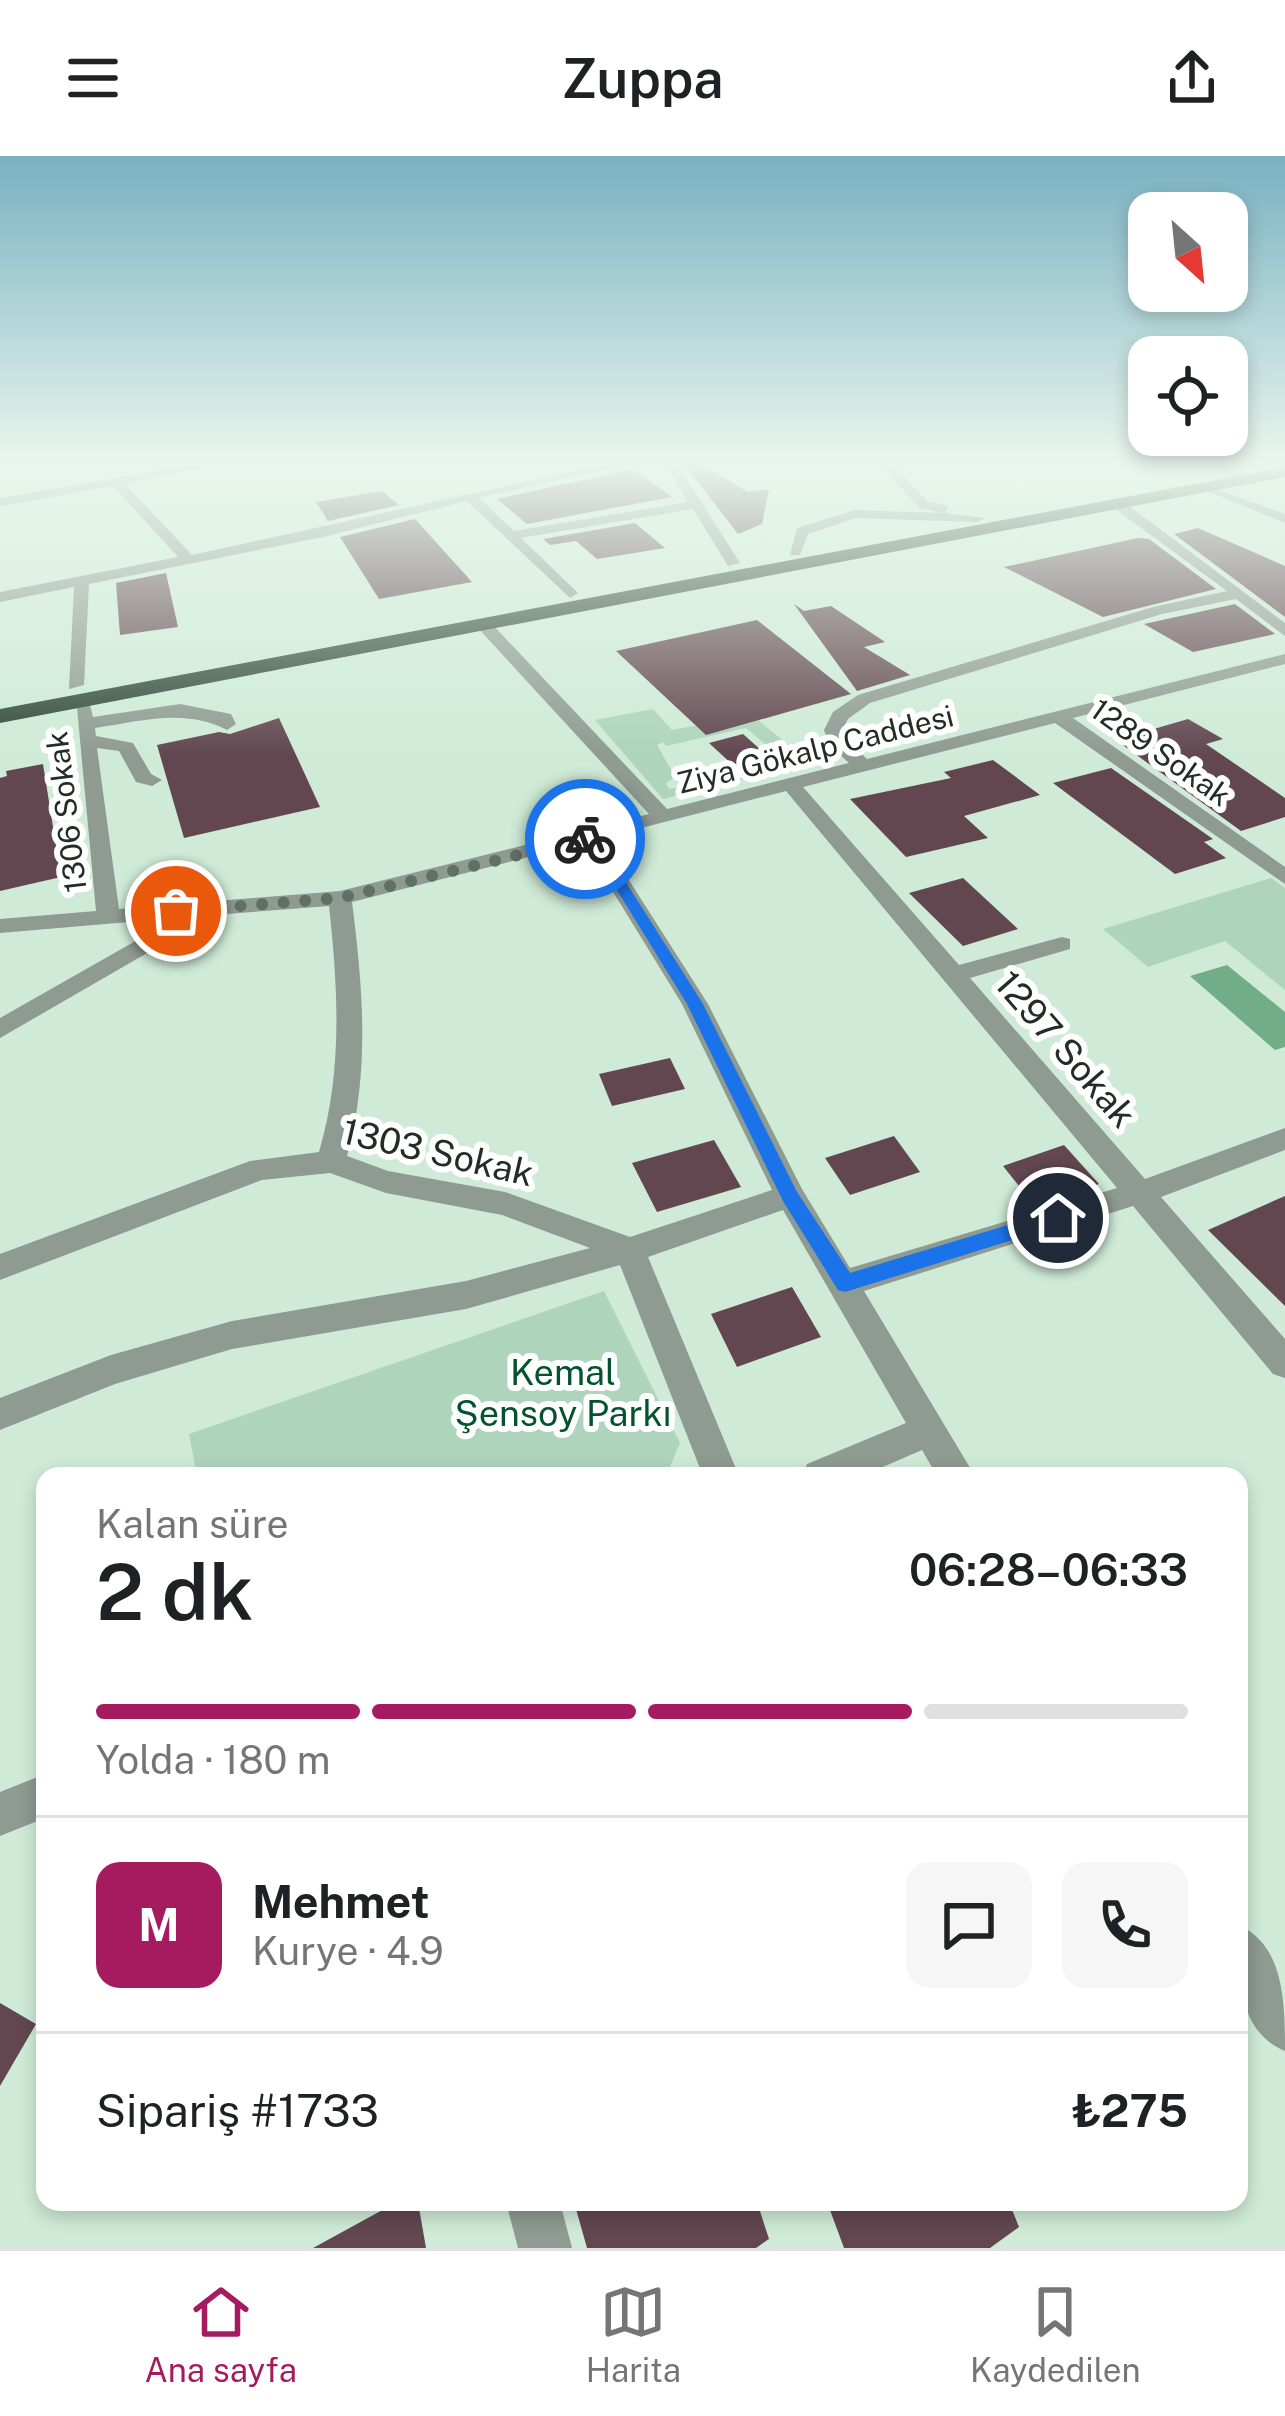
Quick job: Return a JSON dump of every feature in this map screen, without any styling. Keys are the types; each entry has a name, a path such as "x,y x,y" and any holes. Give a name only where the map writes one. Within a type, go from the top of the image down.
{"highway":[{"path":"0,699 82,712 570,593 741,562"},
{"path":"0,716 82,712 484,625 822,562"}],"street":[{"path":"0,597 177,562"},
{"path":"538,562 570,593"},
{"path":"1197,562 1285,631"},
{"name":"1306 Sokak","path":"82,580 82,712 108,915"},
{"path":"864,767 838,742 833,730 840,716 864,699 1159,610 1241,593"},
{"path":"484,625 664,818"},
{"name":"Ziya Gökalp Caddesi","path":"0,926 340,898 1284,660"},
{"path":"82,712 180,709 224,718 227,724"},
{"path":"82,712 126,748 142,778 152,780"},
{"name":"1289 Sokak","path":"1061,718 1285,877"},
{"name":"1297 Sokak","path":"790,785 1285,1363"},
{"path":"591,838 695,1004 790,1196 952,1467"},
{"path":"331,1162 347,1114 350,979 340,898"},
{"path":"0,1029 210,909"},
{"path":"953,975 1062,944"},
{"path":"845,1283 1142,1192 1285,1139"},
{"name":"1303 Sokak","path":"0,1267 260,1169 331,1162 386,1182 505,1204 631,1250"},
{"path":"0,1414 111,1370 232,1335 466,1295 631,1250 790,1196"},
{"path":"631,1250 717,1467"},
{"path":"841,1467 929,1430"},
{"path":"0,1814 36,1800"},
{"path":"1248,1964 1285,2026"},
{"path":"535,2211 544,2248"}],"green space":[{"path":"653,709 672,730 752,715 809,762 803,764 793,752 776,753 746,728 666,746 664,742 657,745 675,777 666,783 669,789 687,786 683,779 697,774 749,778 663,799 595,720"},
{"path":"1271,878 1285,888 1285,990 1225,941 1148,967 1103,929"},
{"name":"Kemal Şensoy Parkı","path":"604,1291 680,1443 670,1467 195,1467 189,1434"}],"shaded area":[{"path":"1227,965 1285,1012 1285,1047 1275,1050 1190,976"}],"building":[{"path":"355,562 454,562 472,582 379,599"},
{"path":"1029,562 1179,562 1216,589 1103,617 1004,567"},
{"path":"1211,562 1275,562 1285,566 1285,617"},
{"path":"166,573 178,627 120,635 116,583"},
{"path":"794,604 804,611 831,606 885,642 864,647 910,675 857,691"},
{"path":"1235,604 1275,634 1193,652 1144,624"},
{"path":"757,620 851,694 706,735 616,651"},
{"path":"279,718 320,807 184,838 157,745 219,732 230,734"},
{"path":"1188,719 1223,739 1206,744 1285,798 1285,817 1241,831 1116,740"},
{"path":"743,734 770,758 735,767 709,743"},
{"path":"993,760 1040,795 964,816 988,838 906,857 850,799 951,778 944,772"},
{"path":"43,764 61,877 0,891 0,778 7,776 6,771"},
{"path":"1111,768 1213,839 1204,842 1226,858 1175,874 1053,783"},
{"path":"963,878 1018,929 963,946 909,893"},
{"path":"670,1058 685,1089 612,1106 599,1074"},
{"path":"894,1136 920,1172 850,1195 825,1158"},
{"path":"714,1140 741,1187 657,1212 632,1163"},
{"path":"1064,1145 1099,1184 1036,1207 1003,1166"},
{"path":"1285,1196 1285,1306 1208,1230"},
{"path":"792,1287 821,1337 737,1367 711,1314"},
{"path":"0,2003 36,2024 0,2086"},
{"path":"381,2211 420,2211 426,2248 313,2248"},
{"path":"577,2211 760,2211 769,2239 756,2248 587,2248"},
{"path":"830,2211 1013,2211 1019,2227 990,2248 844,2248"}],"way so far":[{"path":"176,911 340,898 585,839"}],"route":[{"path":"585,839 591,838 695,1004 790,1196 845,1283 1058,1218"}]}
